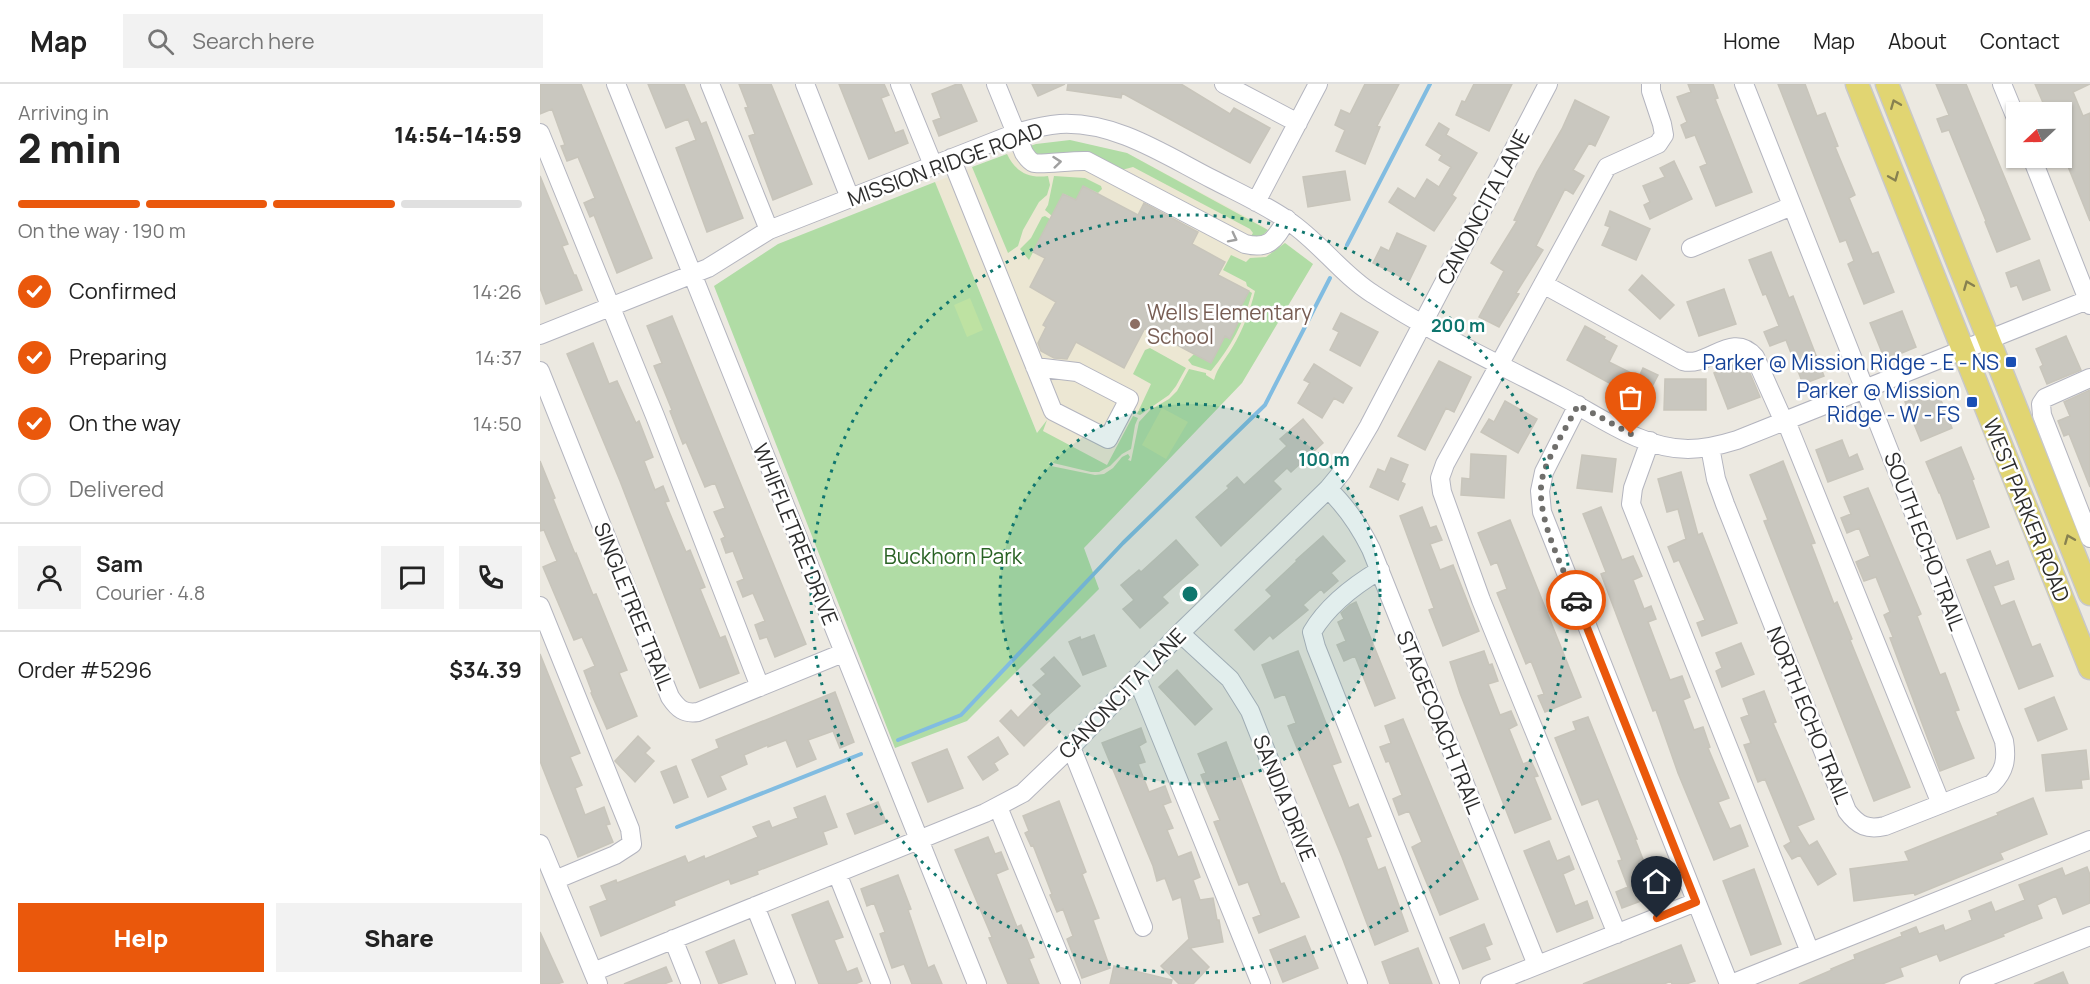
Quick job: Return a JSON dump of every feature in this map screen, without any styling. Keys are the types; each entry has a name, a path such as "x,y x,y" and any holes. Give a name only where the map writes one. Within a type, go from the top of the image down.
{"main road":[{"name":"WEST PARKER ROAD","path":"1857,84 2090,668"},
{"name":"WEST PARKER ROAD","path":"1887,84 2090,594"}],"street":[{"name":"WHIFFLETREE DRIVE","path":"616,84 977,984"},
{"path":"710,84 769,230"},
{"path":"805,84 850,198"},
{"path":"900,84 933,165"},
{"path":"996,84 1024,153 1036,164 1072,160 1087,161 1245,244 1265,246 1279,232 1287,219"},
{"path":"1224,84 1298,123"},
{"path":"1256,202 1318,84"},
{"name":"CANONCITA LANE","path":"595,978 673,939 919,840 998,807 1023,793 1071,747 1180,633 1328,489 1342,472 1356,450 1548,84"},
{"path":"1617,934 1481,600 1442,492 1440,478 1445,464 1607,167 1658,144 1664,135 1651,84"},
{"name":"SOUTH ECHO TRAIL","path":"1743,84 2004,741 2005,765"},
{"path":"2002,84 2009,102"},
{"name":"MISSION RIDGE ROAD","path":"540,335 693,274 725,258 769,230 1016,134 1060,124 1100,128 1146,145 1256,202 1287,219 1371,293 1422,323 1613,425 1650,441 1687,449 1710,447 1737,440 2089,301"},
{"path":"540,133 655,417 760,687"},
{"path":"951,158 1035,367 1053,411 1108,439 1129,399 1077,372 1035,367"},
{"path":"2036,168 2089,301"},
{"path":"1691,248 1792,206"},
{"path":"1543,284 1683,361 1691,363 1738,346 1749,349 1785,421 1941,804"},
{"name":"SINGLETREE TRAIL","path":"540,370 675,705 683,711 698,712 843,653"},
{"path":"2090,378 2045,398 2041,404 2042,415 2090,537"},
{"path":"1578,405 1544,472 1540,491 1542,512 1730,984 2090,840"},
{"path":"1650,441 1633,488 1630,504 1810,952"},
{"name":"NORTH ECHO TRAIL","path":"1710,447 1716,479 1725,504 1847,811 1854,820 1863,826 1873,828 1885,826 1992,784 2001,775 2005,765"},
{"name":"STAGECOACH TRAIL","path":"1328,489 1344,504 1359,525 1380,570 1537,966"},
{"path":"1380,570 1356,584 1320,619 1312,632 1450,984"},
{"path":"540,606 630,829 632,844 615,855 549,877"},
{"name":"SANDIA DRIVE","path":"1180,633 1230,679 1250,711 1358,984"},
{"path":"1137,678 1258,983"},
{"path":"1071,747 1143,927"},
{"path":"998,807 1071,984"},
{"path":"540,844 549,877 595,978"},
{"path":"837,873 881,984"},
{"path":"1490,984 1696,902"},
{"path":"755,906 786,984"},
{"path":"1969,984 2005,977 2087,937 2090,956"},
{"path":"673,939 691,984"}],"shaded area":[{"name":"Wells Elementary School","path":"1076,142 1127,153 1260,224 1313,264 1242,383 1084,548 935,182 1032,145"}],"green space":[{"path":"1070,140 1127,153 1268,230 1260,238 1251,236 1253,233 1250,229 1133,167 1118,171 1038,156 1033,154 1030,146"},
{"path":"1007,154 1018,169 1028,175 1048,176 1050,185 1047,195 1039,202 1023,230 1018,246 1008,253 972,167"},
{"path":"1054,176 1085,178 1101,186 1102,189 1098,193 1083,186 1076,200 1064,194 1052,216 1045,210"},
{"name":"Buckhorn Park","path":"935,182 1037,433 1047,420 1043,431 1107,465 1133,416 1138,418 1131,449 1110,466 1099,472 1091,472 1049,462 1051,466 1095,475 1104,474 1128,454 1130,457 1128,460 1131,461 1139,422 1150,410 1169,399 1177,391 1189,369 1206,373 1214,380 1243,327 1255,291 1247,286 1246,282 1223,270 1231,255 1246,262 1250,258 1266,257 1285,243 1313,264 1242,383 1084,548 1099,589 967,721 895,748 714,286 778,244"},
{"path":"1042,217 1050,219 1029,260 1020,249 1031,238"},
{"path":"1249,291 1252,293 1241,324 1218,362 1211,371 1192,365 1188,360 1194,354 1225,336 1230,338 1239,320 1235,318"},
{"path":"970,298 983,330 967,337 954,305"},
{"path":"1150,348 1186,368 1169,395 1140,415 1137,414 1151,384 1133,374 1145,350"},
{"path":"1162,408 1188,422 1166,459 1142,445"}],"building":[{"path":"540,84 581,84 652,258 617,273 594,215 590,217 584,203 595,198 578,157 567,161 561,146 565,145 552,109 540,114"},
{"path":"648,84 684,84 701,124 706,122 743,218 707,232 676,148 696,140 688,119 666,128"},
{"path":"739,84 771,84 812,184 773,200 749,136 755,134"},
{"path":"839,84 884,84 889,95 881,98 895,133 903,130 908,143 869,159"},
{"path":"961,84 977,121 939,136 933,121 941,118 932,94"},
{"path":"1032,84 1065,84 1038,96"},
{"path":"1068,84 1181,84 1230,114 1234,108 1270,128 1250,163 1122,93 1121,98 1067,90"},
{"path":"1365,84 1399,84 1377,126 1380,127 1365,164 1336,151 1345,130 1335,125 1341,110 1350,114"},
{"path":"1474,84 1512,84 1489,131 1456,115 1462,101 1465,102"},
{"path":"1688,84 1713,84 1718,98 1715,99 1752,192 1716,206 1700,167 1707,164 1695,135 1686,138 1681,125 1687,122 1677,97 1691,92"},
{"path":"1778,84 1805,84 1817,116 1825,113 1838,146 1835,147 1855,195 1849,198 1872,254 1878,252 1894,292 1864,304 1848,264 1854,261 1846,240 1840,242"},
{"path":"1936,84 1966,84 2030,239 1997,252 1949,130 1942,132 1937,119 1949,115"},
{"path":"2035,84 2090,84 2073,92 2083,116 2090,113 2090,221 2069,168 2072,168 2072,102 2043,102"},
{"path":"1575,100 1609,117 1595,146 1589,143 1573,170 1584,176 1573,194 1565,189 1536,246 1543,250 1516,293 1519,294 1499,327 1479,317 1504,271 1491,263 1517,221 1514,220"},
{"path":"1439,123 1449,129 1446,135 1477,153 1452,195 1456,198 1434,231 1389,202 1398,188 1415,199 1427,179 1439,187 1451,167 1439,160 1442,155 1426,145"},
{"path":"1674,161 1692,199 1650,219 1644,205 1650,202 1643,186 1665,177 1660,168"},
{"path":"1345,171 1350,200 1308,207 1303,177"},
{"path":"540,176 568,244 562,246 582,290 546,304 540,288"},
{"path":"1083,186 1138,215 1144,203 1198,232 1192,244 1225,262 1218,275 1249,291 1235,318 1239,320 1230,339 1225,336 1211,363 1145,328 1124,368 1076,342 1067,359 1054,358 1041,351 1038,343 1046,327 1043,325 1056,302 1030,287 1045,258 1033,252 1063,194 1076,200"},
{"path":"1610,211 1650,229 1636,260 1602,245 1610,227 1605,225"},
{"path":"1397,233 1426,246 1409,281 1373,263 1381,247 1389,251"},
{"path":"1771,252 1789,298 1793,296 1824,376 1803,384 1786,340 1770,346 1764,332 1779,326 1749,260"},
{"path":"2039,260 2050,290 2023,300 2017,285 2011,287 2006,273"},
{"path":"1642,275 1674,305 1660,319 1629,290"},
{"path":"1724,289 1736,324 1699,336 1687,302"},
{"path":"1902,311 1916,347 1885,360 1870,323"},
{"path":"1341,313 1378,332 1360,366 1330,350 1339,332 1333,329"},
{"path":"672,316 806,644 775,657 767,637 760,639 755,625 765,621 753,593 743,597 737,582 744,579 733,551 726,553 721,539 725,537 714,512 725,508 715,483 705,487 686,442 683,444 654,366 662,363 647,326"},
{"path":"1585,326 1617,346 1609,362 1639,377 1643,368 1658,375 1643,404 1613,389 1615,386 1567,360"},
{"path":"2066,336 2081,370 2047,384 2040,367 2043,365 2036,349"},
{"path":"593,343 609,384 617,381 636,423 639,421 653,457 644,461 655,490 663,486 669,501 665,502 686,552 690,550 705,587 700,589 720,638 725,636 739,673 700,688 620,481 567,354"},
{"path":"1439,361 1471,377 1454,412 1446,408 1425,450 1398,436"},
{"path":"1743,361 1760,397 1728,409 1714,373"},
{"path":"1314,364 1352,388 1343,403 1334,398 1322,418 1298,403 1310,383 1304,380"},
{"path":"1665,379 1706,379 1706,410 1664,410"},
{"path":"1937,390 1952,428 1921,441 1905,402"},
{"path":"2090,390 2090,487 2069,434 2064,436 2058,421 2070,416 2064,402"},
{"path":"1505,401 1537,419 1518,453 1481,432 1489,419 1494,422"},
{"path":"1303,419 1323,443 1291,472 1287,468 1273,481 1281,489 1221,546 1196,517 1229,488 1227,486 1237,477 1244,485 1287,446 1280,439"},
{"path":"1842,440 1849,458 1857,454 1863,469 1828,482 1816,450"},
{"path":"1961,447 1989,527 1957,539 1926,462"},
{"path":"1471,454 1506,456 1504,498 1461,495 1462,478 1470,479"},
{"path":"1582,455 1616,459 1612,492 1577,488"},
{"path":"1391,458 1408,465 1401,482 1405,484 1398,500 1370,487 1378,469 1385,472"},
{"path":"540,461 575,554 593,595 596,594 627,670 619,673 637,716 607,729 584,671 595,666 582,637 574,640 543,567 557,561 544,530 540,531"},
{"path":"1783,461 1815,543 1811,544 1834,604 1837,602 1852,639 1850,640 1910,787 1874,801 1764,521 1768,520 1750,475"},
{"path":"1681,472 1698,535 1702,533 1737,623 1702,636 1697,623 1705,620 1679,560 1674,562 1668,547 1686,539 1678,509 1667,512 1658,479"},
{"path":"1868,488 1921,614 1917,616 1940,675 1945,673 1959,710 1955,711 1974,758 1940,771 1890,638 1893,637 1884,615 1890,612 1876,577 1864,581 1856,562 1870,556 1859,528 1847,533 1841,518 1851,514 1844,497"},
{"path":"1422,507 1430,528 1436,526 1442,540 1430,544 1440,570 1453,565 1479,631 1443,646 1429,610 1434,608 1400,516"},
{"path":"1601,507 1622,560 1633,556 1642,576 1633,580 1644,609 1651,606 1656,619 1648,622 1670,680 1682,676 1690,697 1683,700 1694,730 1703,727 1710,747 1708,748 1729,798 1718,802 1730,829 1740,825 1748,846 1714,860 1678,773 1656,710 1653,711 1601,574 1606,572 1583,514"},
{"path":"1510,520 1581,697 1545,712 1538,696 1544,694 1531,661 1526,664 1497,593 1507,589 1497,562 1491,565 1478,533"},
{"path":"1323,536 1345,561 1331,573 1338,581 1324,593 1321,589 1303,605 1308,610 1273,639 1270,635 1254,650 1235,630 1272,596 1266,590"},
{"path":"1176,540 1198,565 1162,597 1168,603 1140,628 1123,609 1134,600 1121,585 1139,570 1141,572"},
{"path":"1990,551 1996,566 2008,561 2014,579 1993,586 2001,606 2014,601 2032,647 2040,644 2053,676 2019,689 1967,560"},
{"path":"1356,602 1395,698 1375,706 1355,656 1344,661 1337,645 1346,641 1338,622 1344,619 1341,613"},
{"path":"1094,635 1106,666 1083,675 1069,642 1080,637 1081,640"},
{"path":"1741,643 1754,674 1722,687 1716,671 1722,668 1716,653"},
{"path":"1298,651 1341,762 1332,765 1349,808 1358,804 1371,836 1366,838 1378,870 1385,867 1408,931 1375,945 1342,857 1288,726 1296,723 1285,694 1275,698 1262,665"},
{"path":"1484,651 1498,681 1488,684 1500,715 1511,711 1517,725 1509,729 1523,764 1531,761 1538,776 1534,777 1551,819 1515,833 1450,662"},
{"path":"540,654 580,753 570,757 582,785 575,788 585,815 604,807 610,824 606,825 613,842 578,857 540,761"},
{"path":"1054,657 1080,686 1046,717 1049,721 1024,746 1000,721 1011,710 1018,718 1042,694 1033,685 1046,674 1041,669"},
{"path":"1177,670 1212,709 1195,725 1159,687"},
{"path":"1764,691 1776,722 1773,723 1814,819 1797,826 1809,846 1817,841 1836,874 1818,885 1800,855 1792,859 1784,846 1791,842 1765,779 1758,782 1744,745 1751,743 1741,718 1749,715 1743,699"},
{"path":"835,692 854,742 840,748 833,731 808,740 816,759 797,767 786,740 768,747 768,745 744,755 747,764 720,776 726,789 708,797 692,760 719,748 716,740"},
{"path":"2054,697 2067,729 2038,741 2025,709"},
{"path":"1588,717 1657,895 1622,908 1616,892 1628,887 1618,861 1622,860 1598,799 1582,805 1555,738 1576,730 1573,722"},
{"path":"1403,719 1478,899 1440,915 1412,847 1422,842 1409,811 1399,815 1393,799 1402,795 1389,761 1386,762 1380,747 1391,743 1385,726"},
{"path":"1141,728 1146,742 1139,746 1145,762 1138,764 1149,792 1165,786 1171,802 1163,805 1173,828 1167,830 1178,857 1191,852 1200,877 1193,880 1200,900 1213,898 1217,920 1219,920 1223,942 1190,948 1209,967 1193,984 1179,984 1161,966 1189,939 1181,897 1173,900 1165,878 1157,881 1153,866 1102,743"},
{"path":"638,736 650,748 645,753 654,761 635,782 615,761"},
{"path":"998,737 1008,754 994,763 998,770 983,780 968,757"},
{"path":"1226,742 1281,884 1284,883 1299,917 1259,933 1253,918 1261,915 1248,882 1239,885 1214,822 1220,820 1201,775 1206,773 1198,754"},
{"path":"947,749 963,788 928,802 912,763"},
{"path":"2086,750 2089,779 2081,780 2082,788 2046,791 2042,755"},
{"path":"676,766 688,797 674,803 661,772"},
{"path":"825,796 837,827 823,832 827,844 757,871 758,874 731,884 729,879 674,901 675,905 601,936 590,907 607,900 601,886 616,880 617,883 685,856 688,863 704,856 705,859 758,837 753,827 769,821 772,828 798,818 794,808"},
{"path":"2033,798 2047,834 2000,853 2003,859 1915,895 1914,893 1854,901 1850,869 1909,861 1905,852 1998,815 1997,813"},
{"path":"1059,801 1086,872 1082,874 1099,918 1093,920 1110,968 1082,978 1067,939 1073,936 1063,909 1057,912 1033,845 1031,846 1025,833 1029,831 1023,816"},
{"path":"878,802 886,822 855,834 847,814"},
{"path":"988,837 995,854 1001,852 1008,869 996,874 1017,927 1021,925 1034,957 1029,959 1039,984 1008,984 989,938 992,937 955,850"},
{"path":"1549,841 1557,861 1569,856 1574,869 1563,874 1575,906 1587,901 1593,918 1557,932 1524,851"},
{"path":"2087,867 2090,875 2090,903 2063,914 2056,896 2037,905 2042,918 2003,934 2004,936 1940,961 1937,954 1900,968 1903,976 1882,984 1799,984 1855,959 1854,955 1902,936 1901,933 1916,927 1919,934 1943,925 1945,931 1972,920 1969,911 1991,902 1995,912 2025,900 2019,885 2062,868 2065,876"},
{"path":"1754,869 1781,944 1751,955 1723,881"},
{"path":"898,875 911,909 908,910 928,968 934,965 942,984 912,984 904,964 892,968 880,934 885,932 874,903 867,906 861,889"},
{"path":"828,901 843,937 834,940 847,972 857,968 862,981 855,984 819,984 792,915"},
{"path":"1484,924 1492,944 1485,947 1490,959 1463,969 1450,938"},
{"path":"540,932 563,982 540,984"},
{"path":"1305,936 1318,968 1283,982 1270,950"},
{"path":"734,940 747,974 719,984 706,952"},
{"path":"1681,945 1695,981 1686,984 1672,984 1671,981 1664,984 1583,984"},
{"path":"1418,948 1432,984 1390,984 1382,962"},
{"path":"1114,966 1172,980 1171,984 1110,984"},
{"path":"666,967 672,981 664,984 624,984"},
{"path":"2063,972 2068,984 2034,984"}],"waterway":[{"path":"1347,245 1430,84"},
{"path":"898,740 961,715 1123,543 1265,405 1330,278"},
{"path":"677,827 861,754"}],"way so far":[{"path":"1576,600 1542,512 1540,491 1544,472 1578,405 1631,434"}],"place":[{"name":"Wells Elementary School","path":"1135,324"},
{"name":"Parker @ Mission Ridge - E - NS","path":"2011,362"},
{"name":"Parker @ Mission Ridge - W - FS","path":"1972,402"}],"route":[{"path":"1576,600 1696,902 1657,918"}]}
